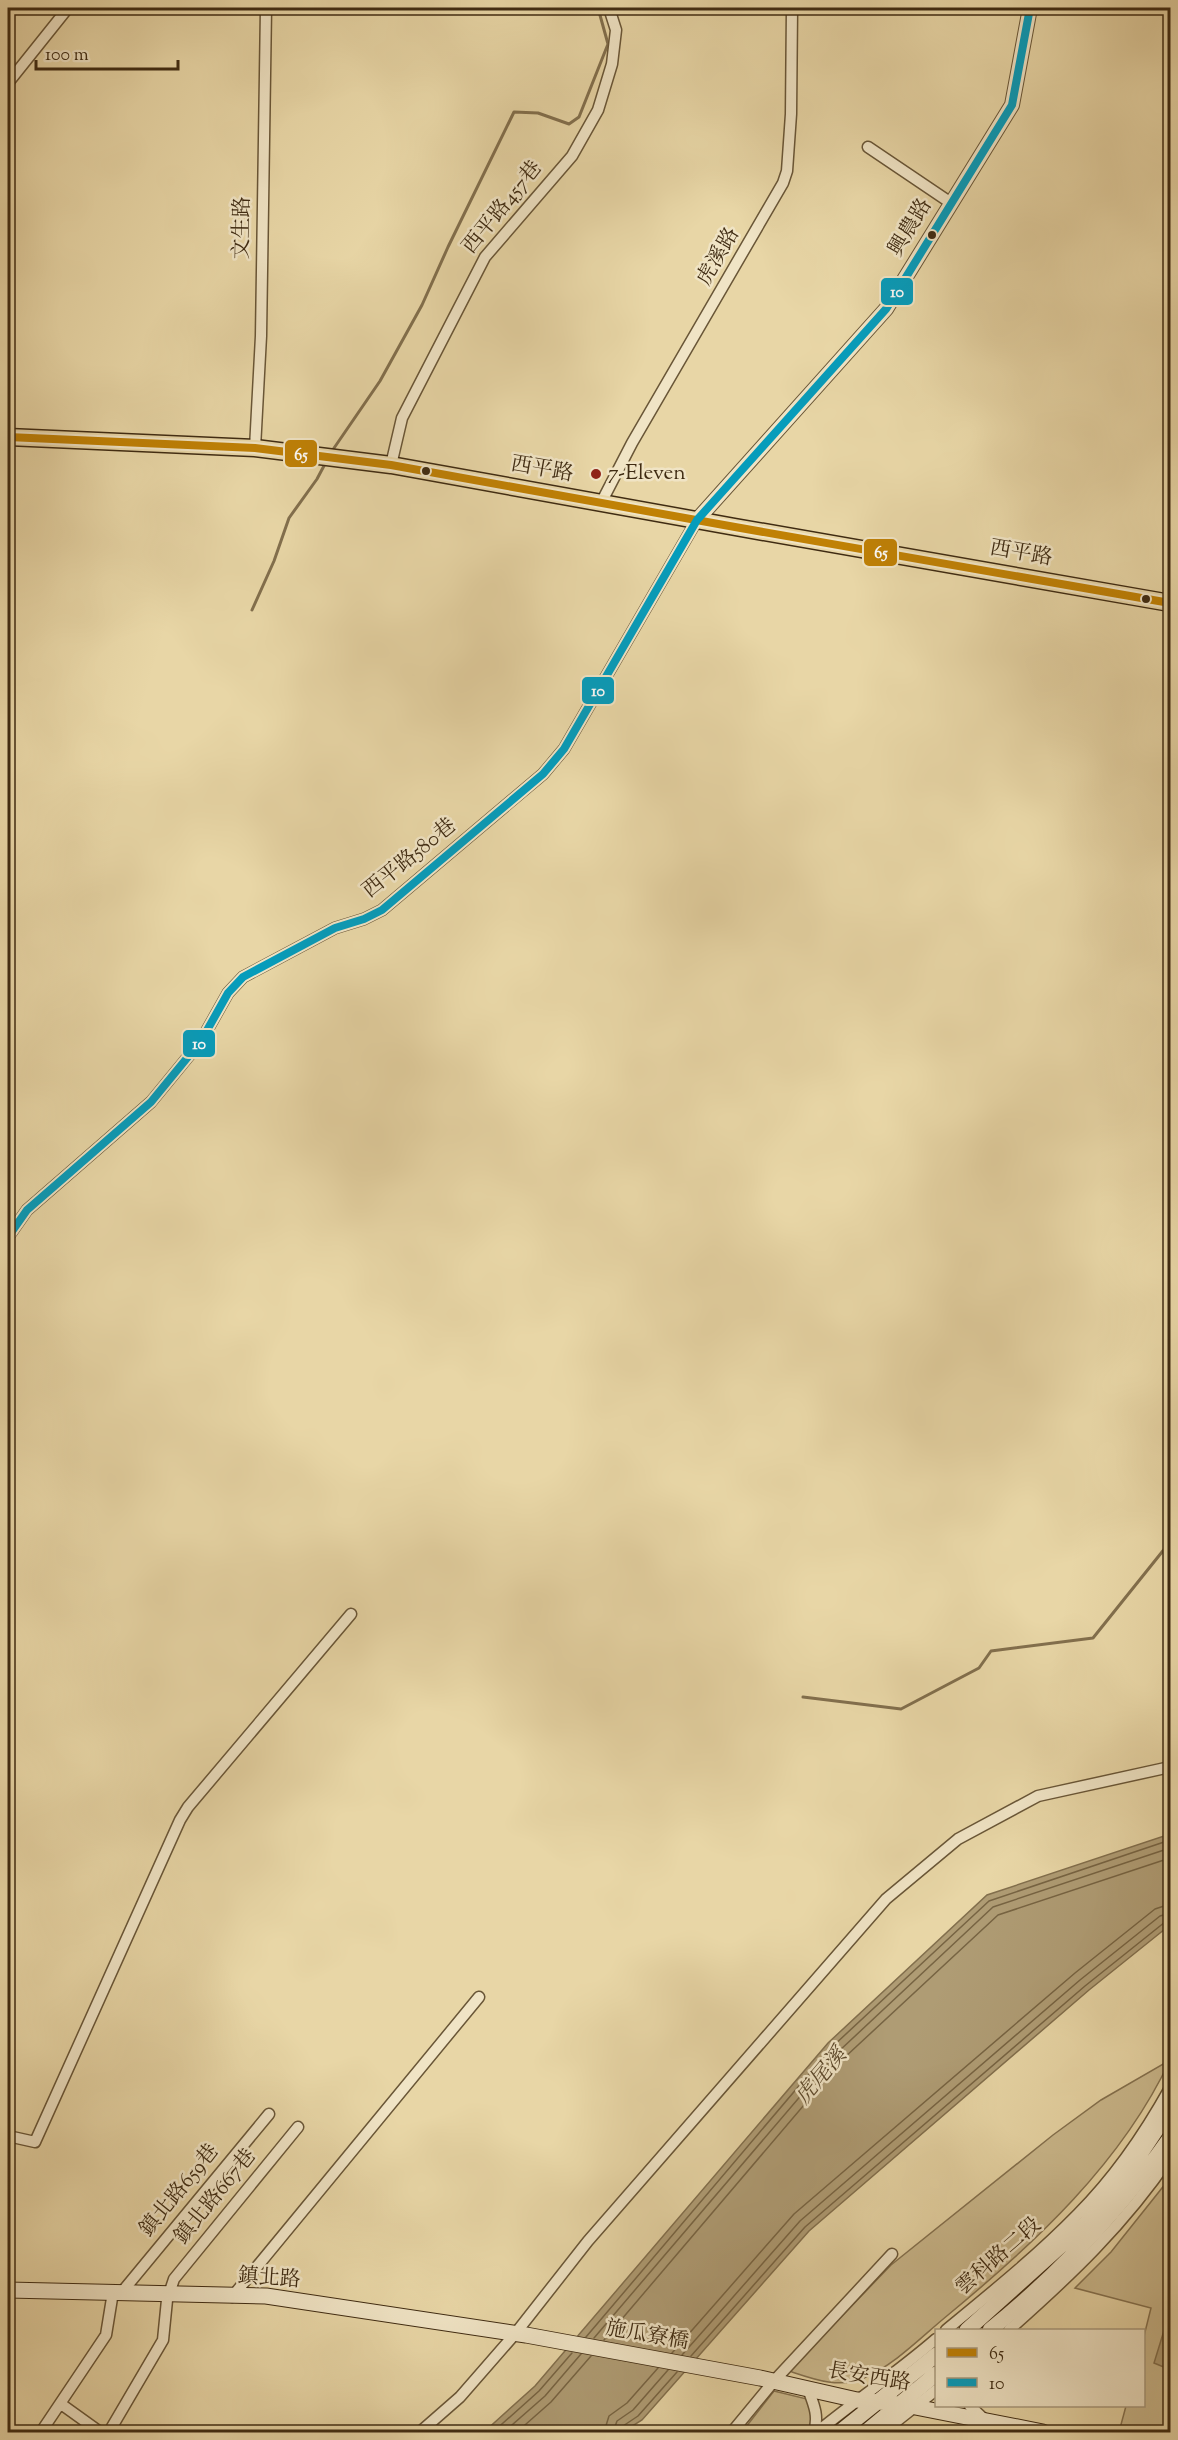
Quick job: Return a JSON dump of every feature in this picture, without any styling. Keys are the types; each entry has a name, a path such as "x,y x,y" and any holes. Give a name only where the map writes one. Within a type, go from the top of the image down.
{"main road":[{"name":"西平路","path":"8,437 255,448 391,465 1170,603"},
{"path":"1091,2228 1170,2109"},
{"path":"992,2329 1091,2228 1124,2201 1170,2138"},
{"name":"雲科路二段","path":"969,2329 1091,2228"},
{"name":"鎮北路","path":"8,2290 231,2297 266,2296 520,2334"},
{"name":"施瓜寮橋","path":"520,2334 767,2379"},
{"path":"840,2433 935,2356"},
{"path":"866,2433 908,2405 935,2375"},
{"name":"長安西路","path":"767,2379 857,2400 908,2405 1043,2433"}],"street":[{"path":"8,83 68,8"},
{"name":"文生路","path":"255,448 261,324 266,8"},
{"name":"西平路457巷","path":"391,465 402,418 485,257 572,156 598,110 612,64 616,30 609,8"},
{"name":"虎溪路","path":"601,503 632,443 783,183 787,171 791,114 792,8"},
{"name":"興農路","path":"697,520 886,309 1012,105 1030,8"},
{"path":"868,147 951,203"},
{"name":"西平路580巷","path":"8,1237 27,1210 151,1102 201,1041 228,993 243,977 335,928 364,919 382,910 543,774 564,749 697,520"},
{"path":"8,2136 35,2142 180,1820 188,1807 351,1614"},
{"path":"420,2433 460,2397 520,2334 588,2241 886,1899 958,1839 1038,1796 1170,1767"},
{"path":"231,2297 479,1996"},
{"path":"1011,2329 1074,2272 1091,2228 1170,2088"},
{"name":"鎮北路659巷","path":"118,2292 269,2114"},
{"name":"鎮北路667巷","path":"169,2294 174,2279 298,2127"},
{"path":"1091,2228 1149,2189 1170,2157"},
{"name":"雲科路二段","path":"949,2329 1091,2228"},
{"path":"732,2433 767,2379 892,2254"},
{"path":"41,2433 106,2335 118,2292"},
{"path":"109,2433 164,2340 169,2294"},
{"path":"815,2433 900,2370 935,2340"},
{"path":"808,2389 816,2410 815,2433"},
{"path":"884,2433 908,2405 935,2391"},
{"path":"61,2404 100,2433"},
{"path":"971,2407 986,2421"}],"shaded area":[{"path":"1170,2060 1150,2098 1127,2133 1073,2200 1012,2260 908,2350 876,2372 845,2383 826,2382 789,2371 891,2265 1053,2135 1101,2100"},
{"path":"1170,2178 1170,2432 1119,2432 1126,2407 1145,2407 1145,2332 1151,2308 1075,2288 1111,2252"},
{"path":"774,2391 807,2399 812,2419 808,2432 742,2432"}],"water":[{"name":"虎尾溪","path":"1170,1834 1170,1925 1089,1990 809,2231 642,2420 623,2432 484,2432 535,2386 828,2043 987,1895"},
{"path":"1170,2311 1170,2367 1166,2368 1154,2363"}],"waterway":[{"path":"332,451 380,381 422,305 514,112 538,113 569,124 579,117 608,44 598,8"},
{"path":"252,610 274,561 289,518 317,479 326,462"},
{"path":"803,1697 901,1709 979,1668 991,1651 1093,1638 1170,1542"}],"transit line":[{"name":"10","path":"8,1237 27,1210 151,1102 201,1041 228,993 243,977 335,928 364,919 382,910 543,774 564,749 697,520 886,309 903,282 1012,105 1030,8"},
{"name":"65","path":"8,437 255,448 391,465 1170,603"}],"place":[{"name":"7-Eleven","path":"596,474"}]}
